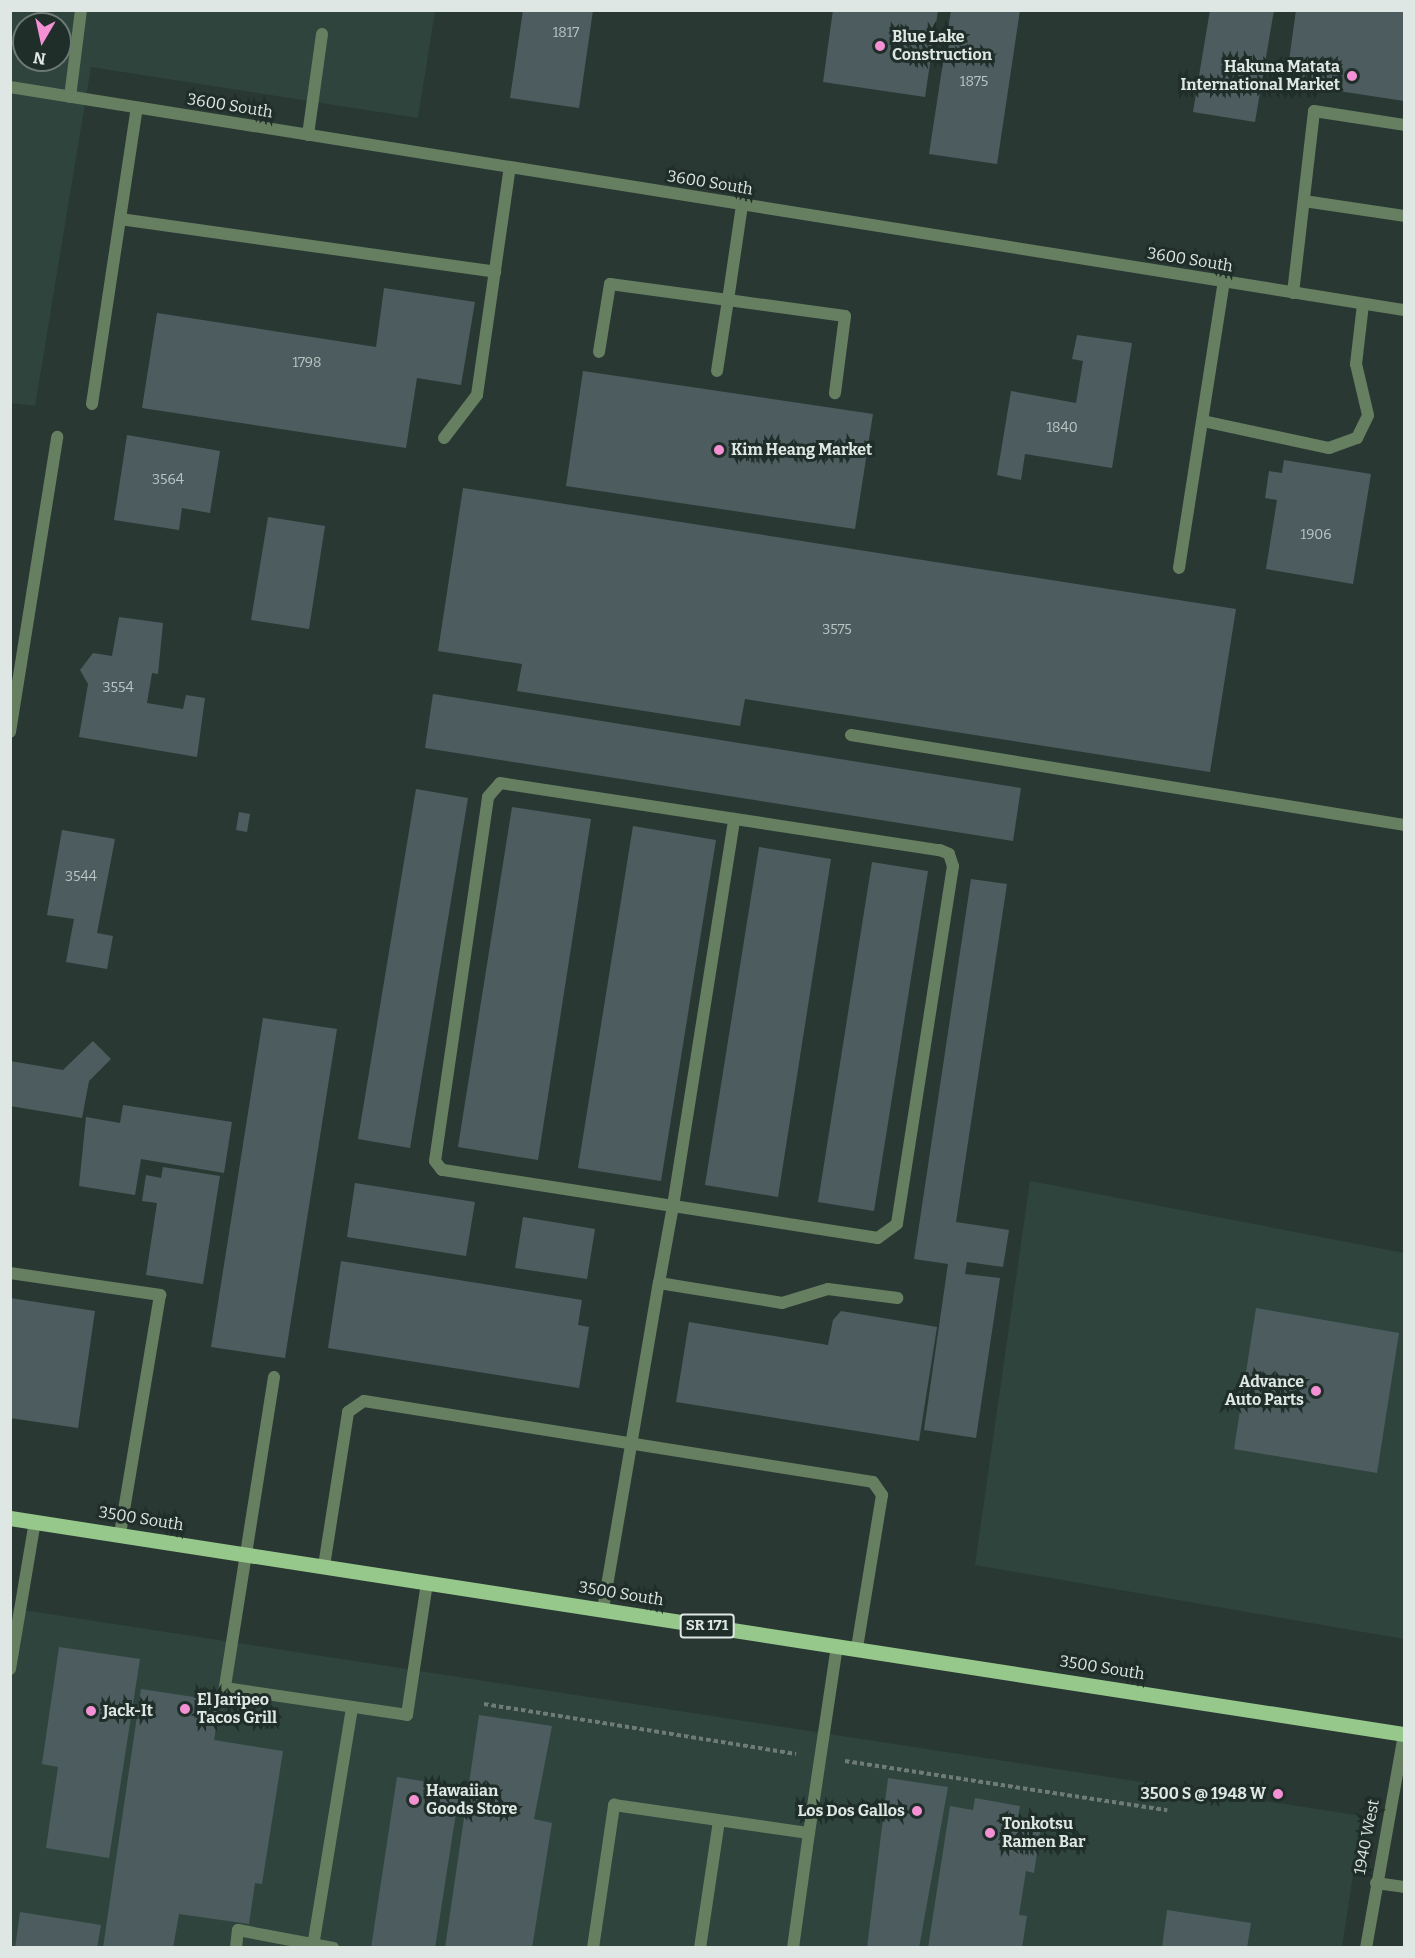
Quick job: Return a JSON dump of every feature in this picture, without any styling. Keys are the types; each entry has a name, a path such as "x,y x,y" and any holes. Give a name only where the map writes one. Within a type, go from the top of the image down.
{"main road":[{"name":"3500 South","path":"10,1518 1404,1734"}],"street":[{"path":"70,97 81,10"},
{"path":"308,135 322,34"},
{"name":"3600 South","path":"10,87 1404,310"},
{"path":"92,404 137,108"},
{"path":"1293,293 1314,111 1404,125"},
{"path":"444,438 477,395 510,168"},
{"path":"1304,201 1404,216"},
{"path":"717,371 742,205"},
{"path":"120,219 495,272"},
{"path":"1179,568 1224,282"},
{"path":"599,352 610,284 845,316 835,393"},
{"path":"1203,421 1329,448 1358,438 1368,415 1356,364 1363,304"},
{"path":"10,732 57,437"},
{"path":"851,735 1404,825"},
{"path":"500,783 949,854 953,866 897,1224 878,1238 673,1206 442,1170 435,1161 488,797 500,783"},
{"path":"603,1609 673,1206 734,819"},
{"path":"10,1273 160,1295 120,1534"},
{"path":"659,1283 782,1303 828,1289 897,1298"},
{"path":"274,1377 225,1688 407,1715 428,1582"},
{"path":"324,1566 354,1403 632,1444 880,1487 857,1648"},
{"path":"10,1669 35,1521"},
{"path":"793,1947 837,1646"},
{"path":"314,1940 352,1707"},
{"name":"1940 West","path":"1366,1947 1404,1734"},
{"path":"593,1947 614,1805 809,1833"},
{"path":"700,1947 719,1821"},
{"path":"1376,1883 1404,1887"},
{"path":"236,1947 238,1930 314,1940 333,1947"}],"path":[{"path":"484,1704 779,1751"},
{"path":"851,1762 1167,1810"}],"shaded area":[{"path":"11,11 435,11 418,118 91,67 35,406 11,403"},
{"path":"1030,1181 1404,1253 1404,1639 975,1565"},
{"path":"10,1608 1362,1816 1342,1947 11,1947"}],"building":[{"path":"523,10 593,10 579,108 510,98"},
{"name":"Blue Lake Construction","path":"833,10 938,10 925,97 823,82"},
{"path":"951,10 1020,10 997,164 929,154"},
{"path":"1210,10 1274,10 1255,122 1193,112"},
{"path":"1296,10 1404,10 1404,101 1286,83"},
{"path":"384,288 475,302 461,385 417,378 406,448 142,408 157,313 376,347"},
{"path":"1077,335 1132,343 1112,468 1025,454 1021,480 997,475 1011,391 1076,403 1083,361 1072,359"},
{"name":"Kim Heang Market","path":"583,371 873,414 855,529 566,486"},
{"path":"127,435 220,451 210,513 182,508 179,530 114,520"},
{"path":"1284,460 1371,474 1353,584 1266,569 1277,500 1265,498 1269,471 1282,473"},
{"path":"463,488 1236,609 1210,772 745,699 740,726 517,691 522,664 438,651"},
{"path":"268,517 325,526 309,629 251,620"},
{"path":"119,617 163,623 158,674 152,673 147,703 183,709 186,695 205,698 197,757 79,737 88,684 80,670 93,653 112,656"},
{"path":"433,694 1021,788 1013,841 425,748"},
{"path":"416,789 468,798 410,1148 358,1139"},
{"path":"512,807 591,819 538,1160 458,1147"},
{"path":"239,812 250,814 247,832 236,830"},
{"path":"633,826 716,840 661,1181 578,1168"},
{"path":"62,830 115,839 97,933 113,936 107,969 66,962 74,919 47,915"},
{"path":"759,847 831,859 778,1197 705,1185"},
{"path":"872,862 928,871 874,1211 818,1202"},
{"path":"971,879 1007,884 956,1222 1009,1230 1003,1267 967,1262 965,1274 1000,1278 976,1438 924,1430 948,1264 914,1259"},
{"path":"263,1018 337,1029 285,1358 211,1347"},
{"path":"93,1041 111,1059 89,1081 82,1118 10,1106 10,1061 63,1070"},
{"path":"123,1105 232,1122 224,1173 141,1159 135,1195 79,1186 86,1117 120,1123"},
{"path":"163,1167 220,1176 203,1284 146,1275 157,1203 142,1201 146,1175 161,1178"},
{"path":"355,1183 475,1202 466,1256 347,1237"},
{"path":"523,1217 595,1229 587,1279 515,1268"},
{"path":"341,1261 582,1300 578,1325 589,1327 579,1388 328,1348"},
{"path":"10,1298 95,1311 78,1428 10,1418"},
{"name":"Advance Auto Parts","path":"1256,1308 1399,1333 1377,1473 1234,1449"},
{"path":"841,1311 937,1327 919,1441 676,1402 689,1322 828,1345 833,1320"},
{"name":"Jack-It","path":"59,1647 140,1659 109,1858 46,1848 58,1767 42,1764"},
{"path":"141,1689 220,1701 214,1740 283,1751 262,1884 255,1883 249,1924 179,1914 173,1948 103,1948"},
{"path":"479,1715 552,1726 534,1819 552,1823 532,1948 445,1948"},
{"path":"397,1777 460,1787 435,1948 371,1948"},
{"path":"888,1778 948,1787 919,1948 867,1948"},
{"path":"975,1798 1020,1806 1018,1817 1042,1820 1034,1873 1026,1871 1019,1915 1027,1916 1022,1948 928,1948 950,1806 973,1810"},
{"path":"1167,1910 1251,1923 1247,1948 1162,1948"},
{"path":"20,1912 101,1925 97,1948 15,1948"}],"place":[{"name":"Blue Lake Construction","path":"880,46"},
{"name":"Hakuna Matata International Market","path":"1352,76"},
{"name":"Kim Heang Market","path":"719,450"},
{"name":"Advance Auto Parts","path":"1316,1391"},
{"name":"El Jaripeo Tacos Grill","path":"185,1709"},
{"name":"Jack-It","path":"91,1711"},
{"name":"3500 S @ 1948 W","path":"1278,1794"},
{"name":"Hawaiian Goods Store","path":"414,1800"},
{"name":"Los Dos Gallos","path":"917,1811"},
{"name":"Tonkotsu Ramen Bar","path":"990,1833"}]}
